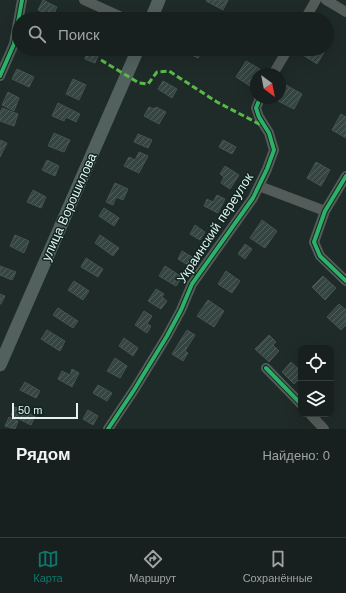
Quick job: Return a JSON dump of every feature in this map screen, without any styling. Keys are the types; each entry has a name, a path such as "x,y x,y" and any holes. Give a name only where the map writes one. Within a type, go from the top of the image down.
{"main road":[{"path":"154,12 159,0"},
{"name":"улица Ворошилова","path":"0,365 135,56"}],"street":[{"path":"20,12 22,0"},
{"path":"84,0 111,12"},
{"path":"309,12 316,0"},
{"path":"326,0 346,12"},
{"path":"0,76 12,49"},
{"path":"277,68 284,56"},
{"name":"Украинский переулок","path":"108,429 167,336 181,310 192,284 244,210 267,169 274,150 269,133 259,117 256,108 258,104"},
{"path":"346,176 325,211 314,242 320,256 346,281"},
{"path":"258,186 325,211"},
{"path":"266,368 298,401"},
{"path":"313,417 324,429"}],"building":[{"path":"43,0 57,7 54,12 42,12 38,10"},
{"path":"228,0 223,10 206,1"},
{"path":"86,56 98,56 95,63 85,59"},
{"path":"305,56 322,56 317,64"},
{"path":"246,61 258,68 250,68 250,86 236,77"},
{"path":"17,69 34,77 29,87 12,79"},
{"path":"73,79 86,85 79,100 66,94"},
{"path":"163,81 177,89 172,98 158,89"},
{"path":"286,85 302,94 294,109 284,104 286,104"},
{"path":"8,92 19,98 14,111 2,105"},
{"path":"58,103 80,114 76,122 66,117 64,121 52,116"},
{"path":"149,107 154,109 156,107 166,112 159,124 144,116"},
{"path":"2,108 18,114 14,126 0,121 0,113"},
{"path":"341,114 346,117 346,138 332,130"},
{"path":"54,133 70,140 64,152 48,146"},
{"path":"138,134 152,140 148,148 134,142"},
{"path":"0,140 7,143 0,157"},
{"path":"223,140 236,147 232,154 219,147"},
{"path":"139,152 148,156 139,173 124,166 129,157 135,160"},
{"path":"47,160 59,166 55,176 42,170"},
{"path":"316,162 330,170 321,186 307,178"},
{"path":"225,166 239,175 230,189 221,183 224,177 220,174"},
{"path":"115,183 128,189 123,200 116,197 113,205 106,202"},
{"path":"33,190 46,197 41,208 27,202"},
{"path":"217,195 225,199 218,213 204,206 207,199 213,202"},
{"path":"104,208 119,218 114,226 99,216"},
{"path":"262,220 277,231 265,248 250,238"},
{"path":"195,225 205,232 200,240 190,234"},
{"path":"15,235 29,241 24,253 10,246"},
{"path":"100,235 119,248 113,256 95,243"},
{"path":"245,244 252,249 245,259 238,254"},
{"path":"182,251 192,257 188,265 178,259"},
{"path":"86,258 103,269 98,277 81,267"},
{"path":"0,266 16,272 12,280 0,275"},
{"path":"165,266 182,277 176,286 159,276"},
{"path":"226,271 240,281 232,293 218,284"},
{"path":"323,276 336,288 325,300 312,287"},
{"path":"74,281 89,291 83,300 68,290"},
{"path":"156,289 164,294 162,297 167,301 161,309 148,301"},
{"path":"0,294 5,296 1,304 0,304"},
{"path":"208,300 224,311 214,327 197,316"},
{"path":"339,304 346,310 346,325 341,330 327,317"},
{"path":"58,308 78,321 73,328 53,315"},
{"path":"144,311 152,316 147,324 151,326 147,333 135,325"},
{"path":"47,330 65,341 60,351 41,339"},
{"path":"187,330 195,335 185,351 188,353 183,361 172,354"},
{"path":"269,335 276,342 273,345 279,351 269,362 255,349"},
{"path":"124,338 138,348 133,356 119,346"},
{"path":"115,358 127,366 120,378 107,371"},
{"path":"291,362 298,368 298,380 294,384 282,372"},
{"path":"72,369 79,373 72,387 58,379 62,371 70,375"},
{"path":"25,382 40,391 36,398 20,390"},
{"path":"98,385 112,393 107,401 93,393"},
{"path":"15,407 35,416 31,425 11,415"},
{"path":"88,410 98,416 93,425 83,419"},
{"path":"9,417 18,421 15,429 5,426"}],"marked path":[{"path":"101,60 139,83 148,84 157,72 169,71 217,102 263,126"}],"cycle path":[{"path":"20,12 22,0"},
{"path":"0,76 12,49"},
{"path":"108,429 167,336 181,310 192,284 253,198 267,169 274,150 269,133 259,117 256,108 258,104"},
{"path":"346,176 325,211 314,242 320,256 346,281"},
{"path":"266,368 298,401"}]}
